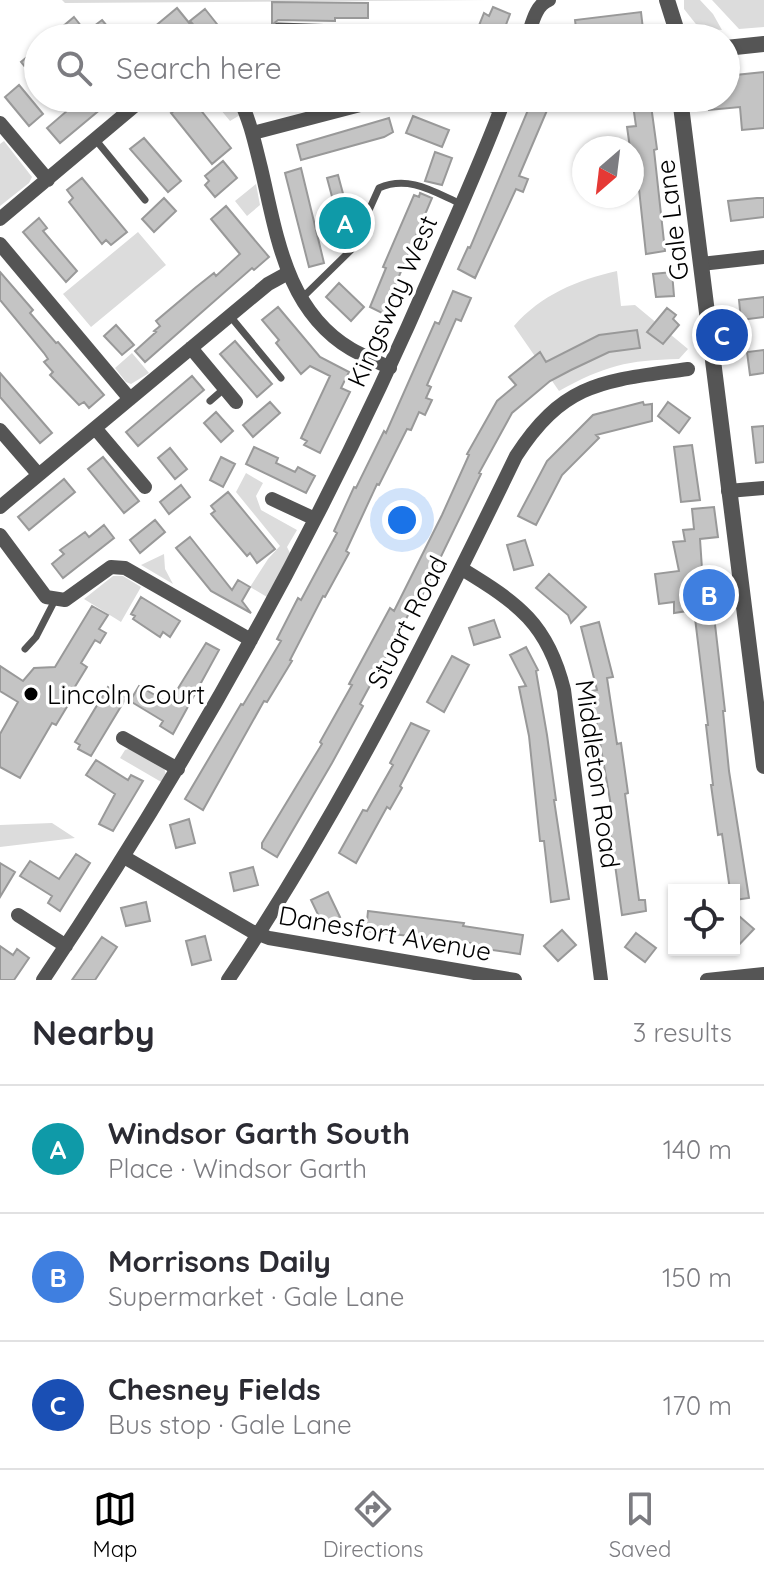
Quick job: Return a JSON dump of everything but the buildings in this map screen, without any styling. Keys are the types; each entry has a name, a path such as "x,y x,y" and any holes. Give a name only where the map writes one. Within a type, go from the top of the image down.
{"street":[{"path":"532,24 543,2 549,0"},
{"path":"667,0 675,24"},
{"path":"740,47 764,44"},
{"path":"0,219 95,139 117,112"},
{"path":"245,112 253,133 288,273 300,300 336,338 390,368"},
{"path":"253,133 324,112"},
{"name":"Kingsway West","path":"43,980 178,769 315,519 390,368 500,112"},
{"name":"Gale Lane","path":"682,112 728,491 758,656 764,766"},
{"path":"0,123 48,180"},
{"path":"0,244 130,399"},
{"path":"701,264 764,257"},
{"path":"0,507 268,284 288,273"},
{"path":"191,348 236,402"},
{"name":"Stuart Road","path":"228,980 259,935 362,759 462,569 516,456 545,418 582,391 607,381 688,369"},
{"path":"95,428 145,487"},
{"path":"0,430 38,474"},
{"path":"728,491 764,488"},
{"path":"272,499 315,519"},
{"path":"0,535 46,597 65,600 111,567 125,568 251,640"},
{"name":"Middleton Road","path":"462,569 521,608 538,628 558,667 564,690 601,980"},
{"path":"123,738 178,769"},
{"name":"Danesfort Avenue","path":"124,857 259,935 326,950 515,980"},
{"path":"18,915 66,946"},
{"path":"707,980 764,974"}],"lane":[{"path":"95,139 145,200"},
{"path":"300,300 351,250 379,188 392,182 409,181 461,204"},
{"path":"230,316 281,378"},
{"path":"210,401 225,388"},
{"path":"25,649 36,637 55,600"}],"shaded area":[{"path":"62,0 488,0 65,3"},
{"path":"684,0 700,0 719,24 696,24 684,9"},
{"path":"712,0 764,0 764,27 740,29 740,24 734,24"},
{"path":"223,112 238,112 240,115 230,121"},
{"path":"4,141 32,177 29,183 0,206 0,144"},
{"path":"256,184 260,205 247,216 235,201"},
{"path":"138,232 166,265 91,327 63,294"},
{"path":"617,271 621,306 635,305 688,349 679,359 617,366 559,391 514,326 536,306 561,290"},
{"path":"132,353 149,373 131,384 115,368"},
{"path":"246,473 263,483 256,496 261,510 297,530 287,547 290,553 267,597 250,587 280,546 236,492"},
{"path":"164,554 165,569 173,584 141,565"},
{"path":"113,576 123,576 141,587 121,622 84,599"},
{"path":"132,748 164,768 166,775 163,783 120,758 125,750"},
{"path":"52,823 75,838 0,847 0,825"}],"place":[{"name":"Windsor Garth South","path":"345,223"},
{"name":"Chesney Fields","path":"722,335"},
{"name":"Morrisons Daily","path":"709,595"},
{"name":"Lincoln Court","path":"31,694"}]}
